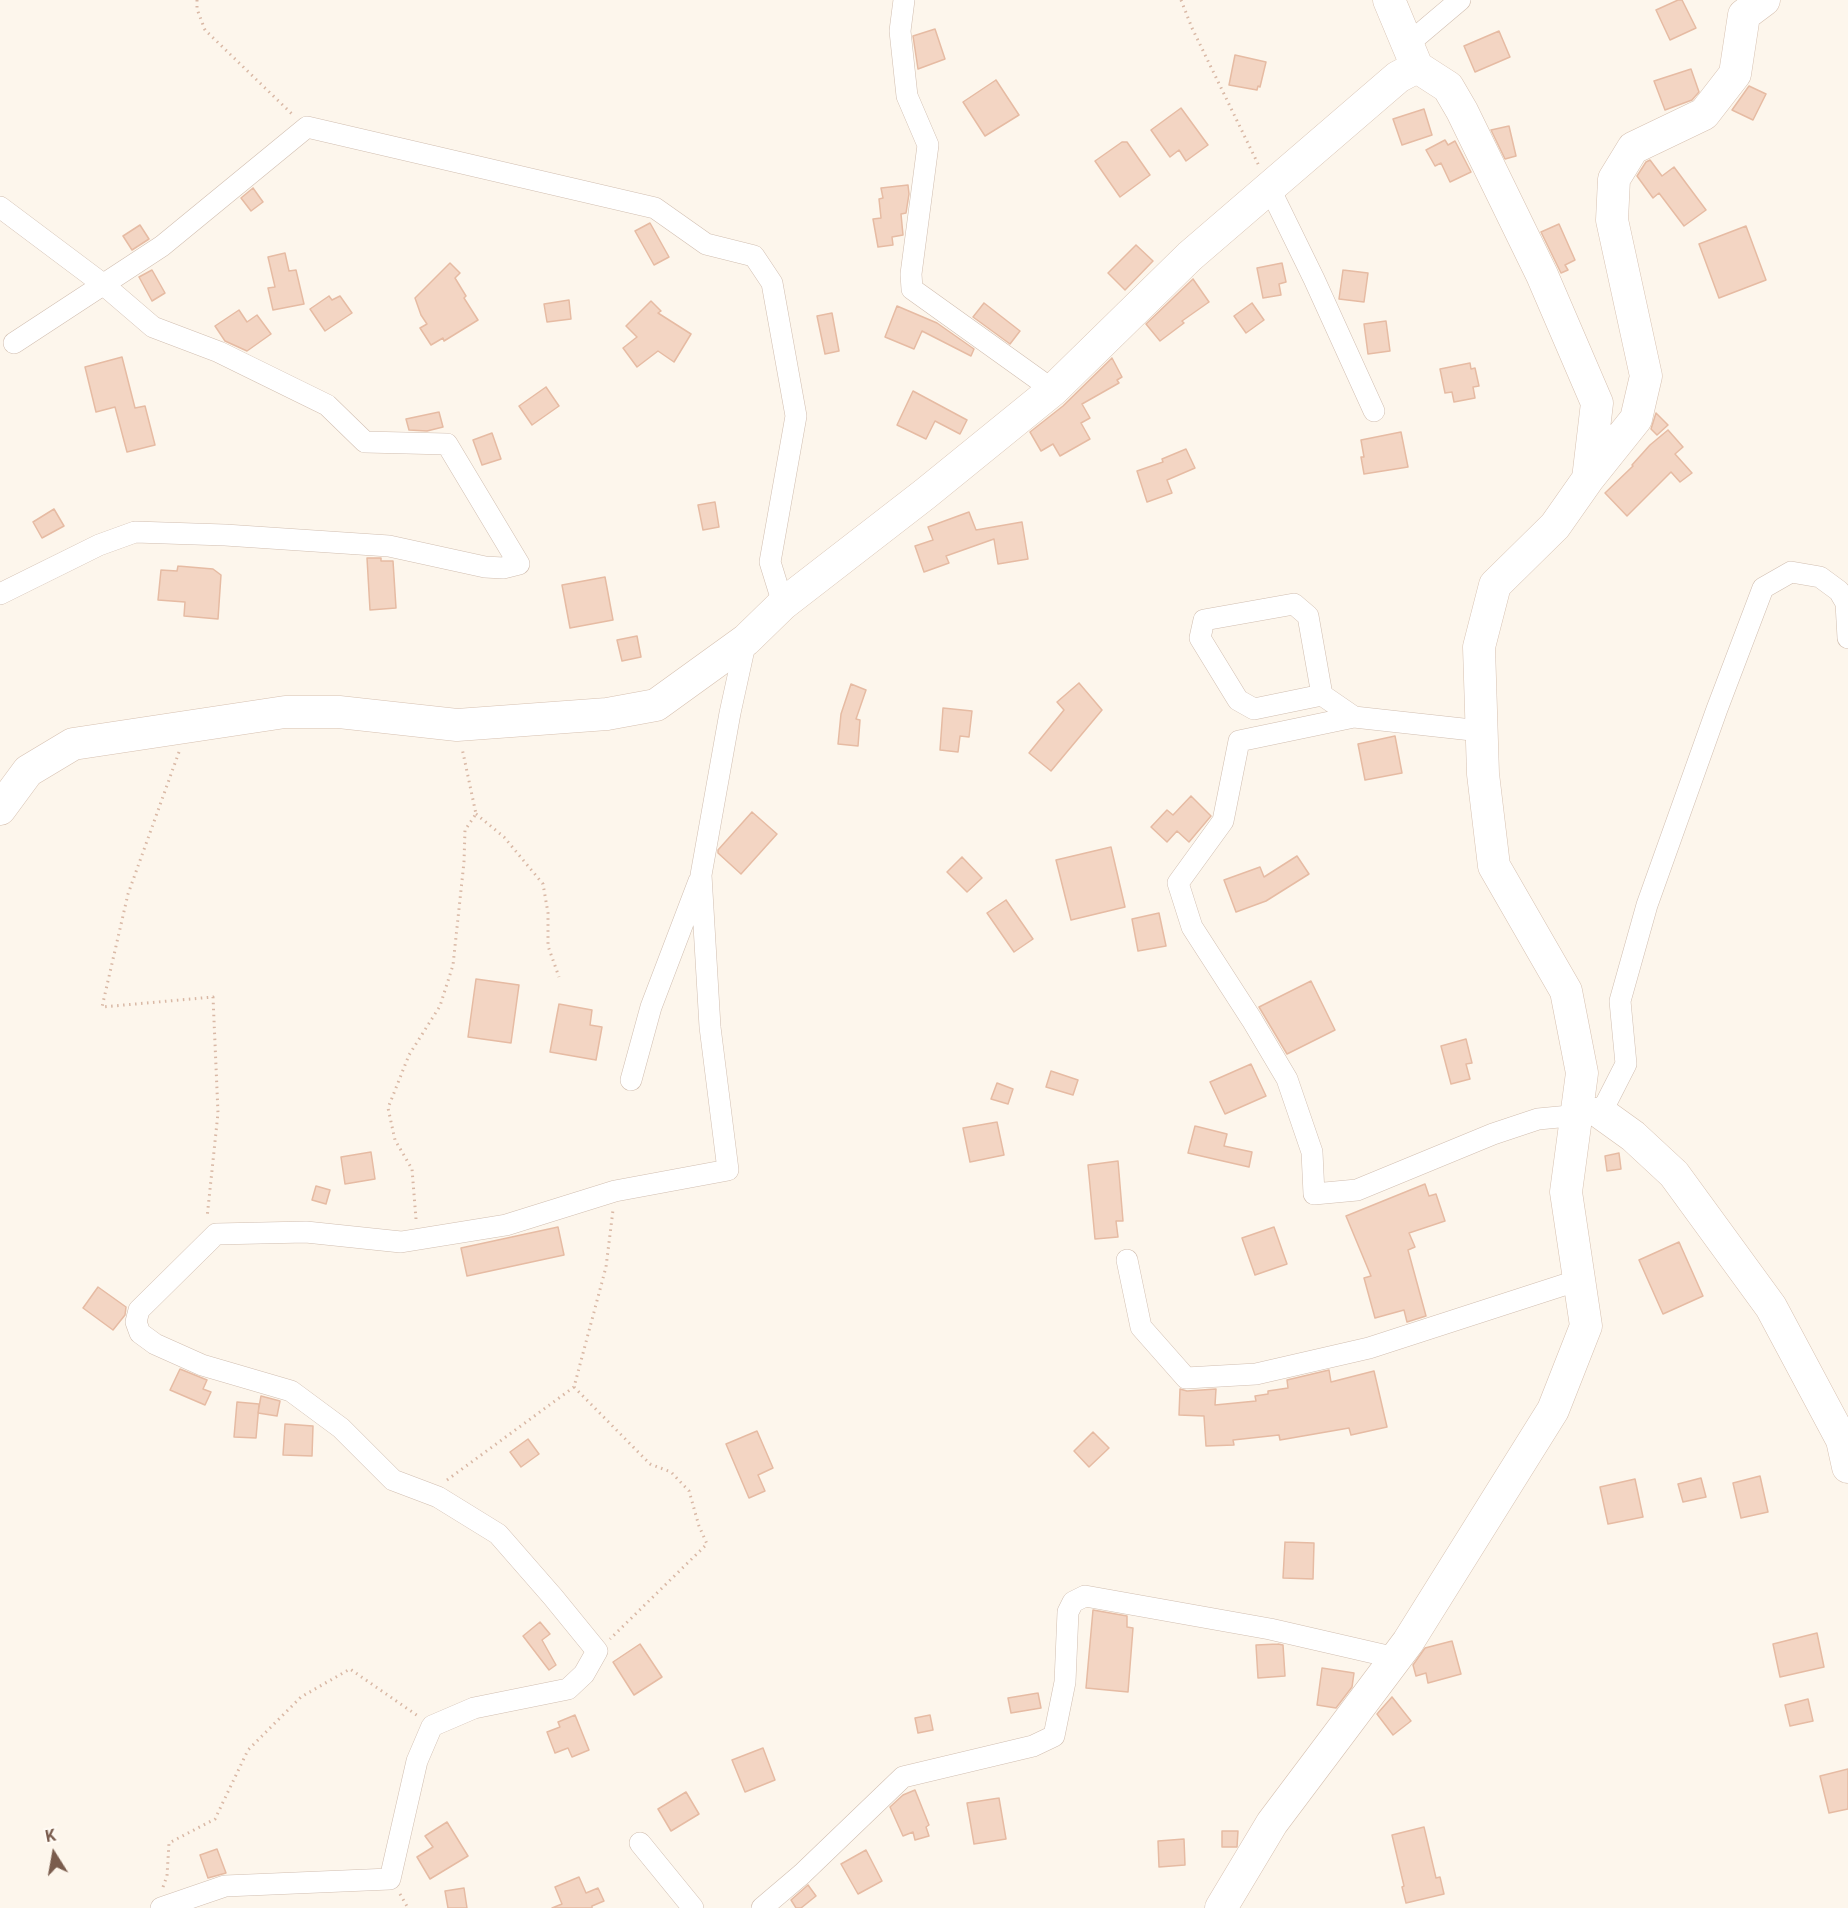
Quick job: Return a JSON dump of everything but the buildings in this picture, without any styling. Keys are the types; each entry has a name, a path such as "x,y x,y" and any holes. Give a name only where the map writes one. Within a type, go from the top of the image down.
{"street":[{"path":"904,0 900,30 907,96 928,145 911,274 912,290 1053,390"},
{"path":"1389,0 1413,56 1448,87 1462,111 1542,275 1597,404 1588,479"},
{"path":"0,809 28,771 73,744 285,712 339,712 457,726 607,714 656,705 746,640 783,604 925,494 1053,390 1190,256 1398,76 1460,0"},
{"path":"1588,1115 1566,991 1494,866 1483,774 1479,647 1495,585 1555,526 1588,479 1636,419 1646,376 1612,220 1614,179 1633,148 1704,114 1735,74 1744,15 1764,0"},
{"path":"14,343 162,246 307,127 655,208 706,244 754,256 772,283 795,416 770,562 783,604"},
{"path":"1269,187 1374,411"},
{"path":"0,207 104,285 153,327 219,352 327,405 365,442 447,444 519,564 503,568 485,567 388,546 225,535 135,532 99,545 0,594"},
{"path":"1221,1908 1272,1823 1415,1632 1553,1410 1586,1326 1566,1192 1588,1115 1626,1064 1620,1001 1647,905 1763,588 1791,572 1820,577 1839,591 1846,603 1848,638"},
{"path":"1322,695 1254,709 1238,700 1200,638 1204,621 1294,604 1308,616 1322,695 1354,717"},
{"path":"632,1080 651,1006 702,875 730,713 746,640"},
{"path":"1481,731 1354,717 1239,741 1223,821 1178,883 1192,927 1287,1079 1312,1152 1314,1194 1357,1190 1493,1134 1538,1119 1588,1115 1632,1136 1674,1174 1771,1307 1842,1440 1848,1467"},
{"path":"160,1903 225,1886 390,1879 417,1761 432,1726 474,1708 568,1689 585,1674 597,1651 498,1534 438,1497 393,1480 341,1428 291,1391 202,1365 155,1344 140,1333 136,1322 139,1310 216,1234 306,1232 401,1242 506,1225 615,1191 728,1170 710,1027 702,875"},
{"path":"1127,1260 1141,1326 1186,1378 1256,1374 1369,1347 1579,1280"},
{"path":"762,1908 802,1874 903,1777 1033,1746 1054,1736 1065,1682 1068,1612 1073,1602 1085,1596 1270,1629 1396,1658"},
{"path":"640,1844 693,1908"}],"path":[{"path":"197,0 197,9 205,30 279,103 307,127"},
{"path":"1181,0 1192,28 1269,187"},
{"path":"457,726 476,814 504,837 543,884 548,913 548,946 559,977"},
{"path":"188,727 128,894 102,1006 213,997 218,1113 207,1221 216,1234"},
{"path":"417,1239 412,1168 396,1140 388,1108 409,1055 440,1006 453,965 464,862 465,830 476,814"},
{"path":"429,1494 574,1387 606,1267 615,1191"},
{"path":"574,1387 650,1464 671,1472 689,1491 707,1544 597,1651"},
{"path":"160,1903 167,1876 169,1843 215,1819 248,1750 301,1697 350,1670 432,1726"}]}
